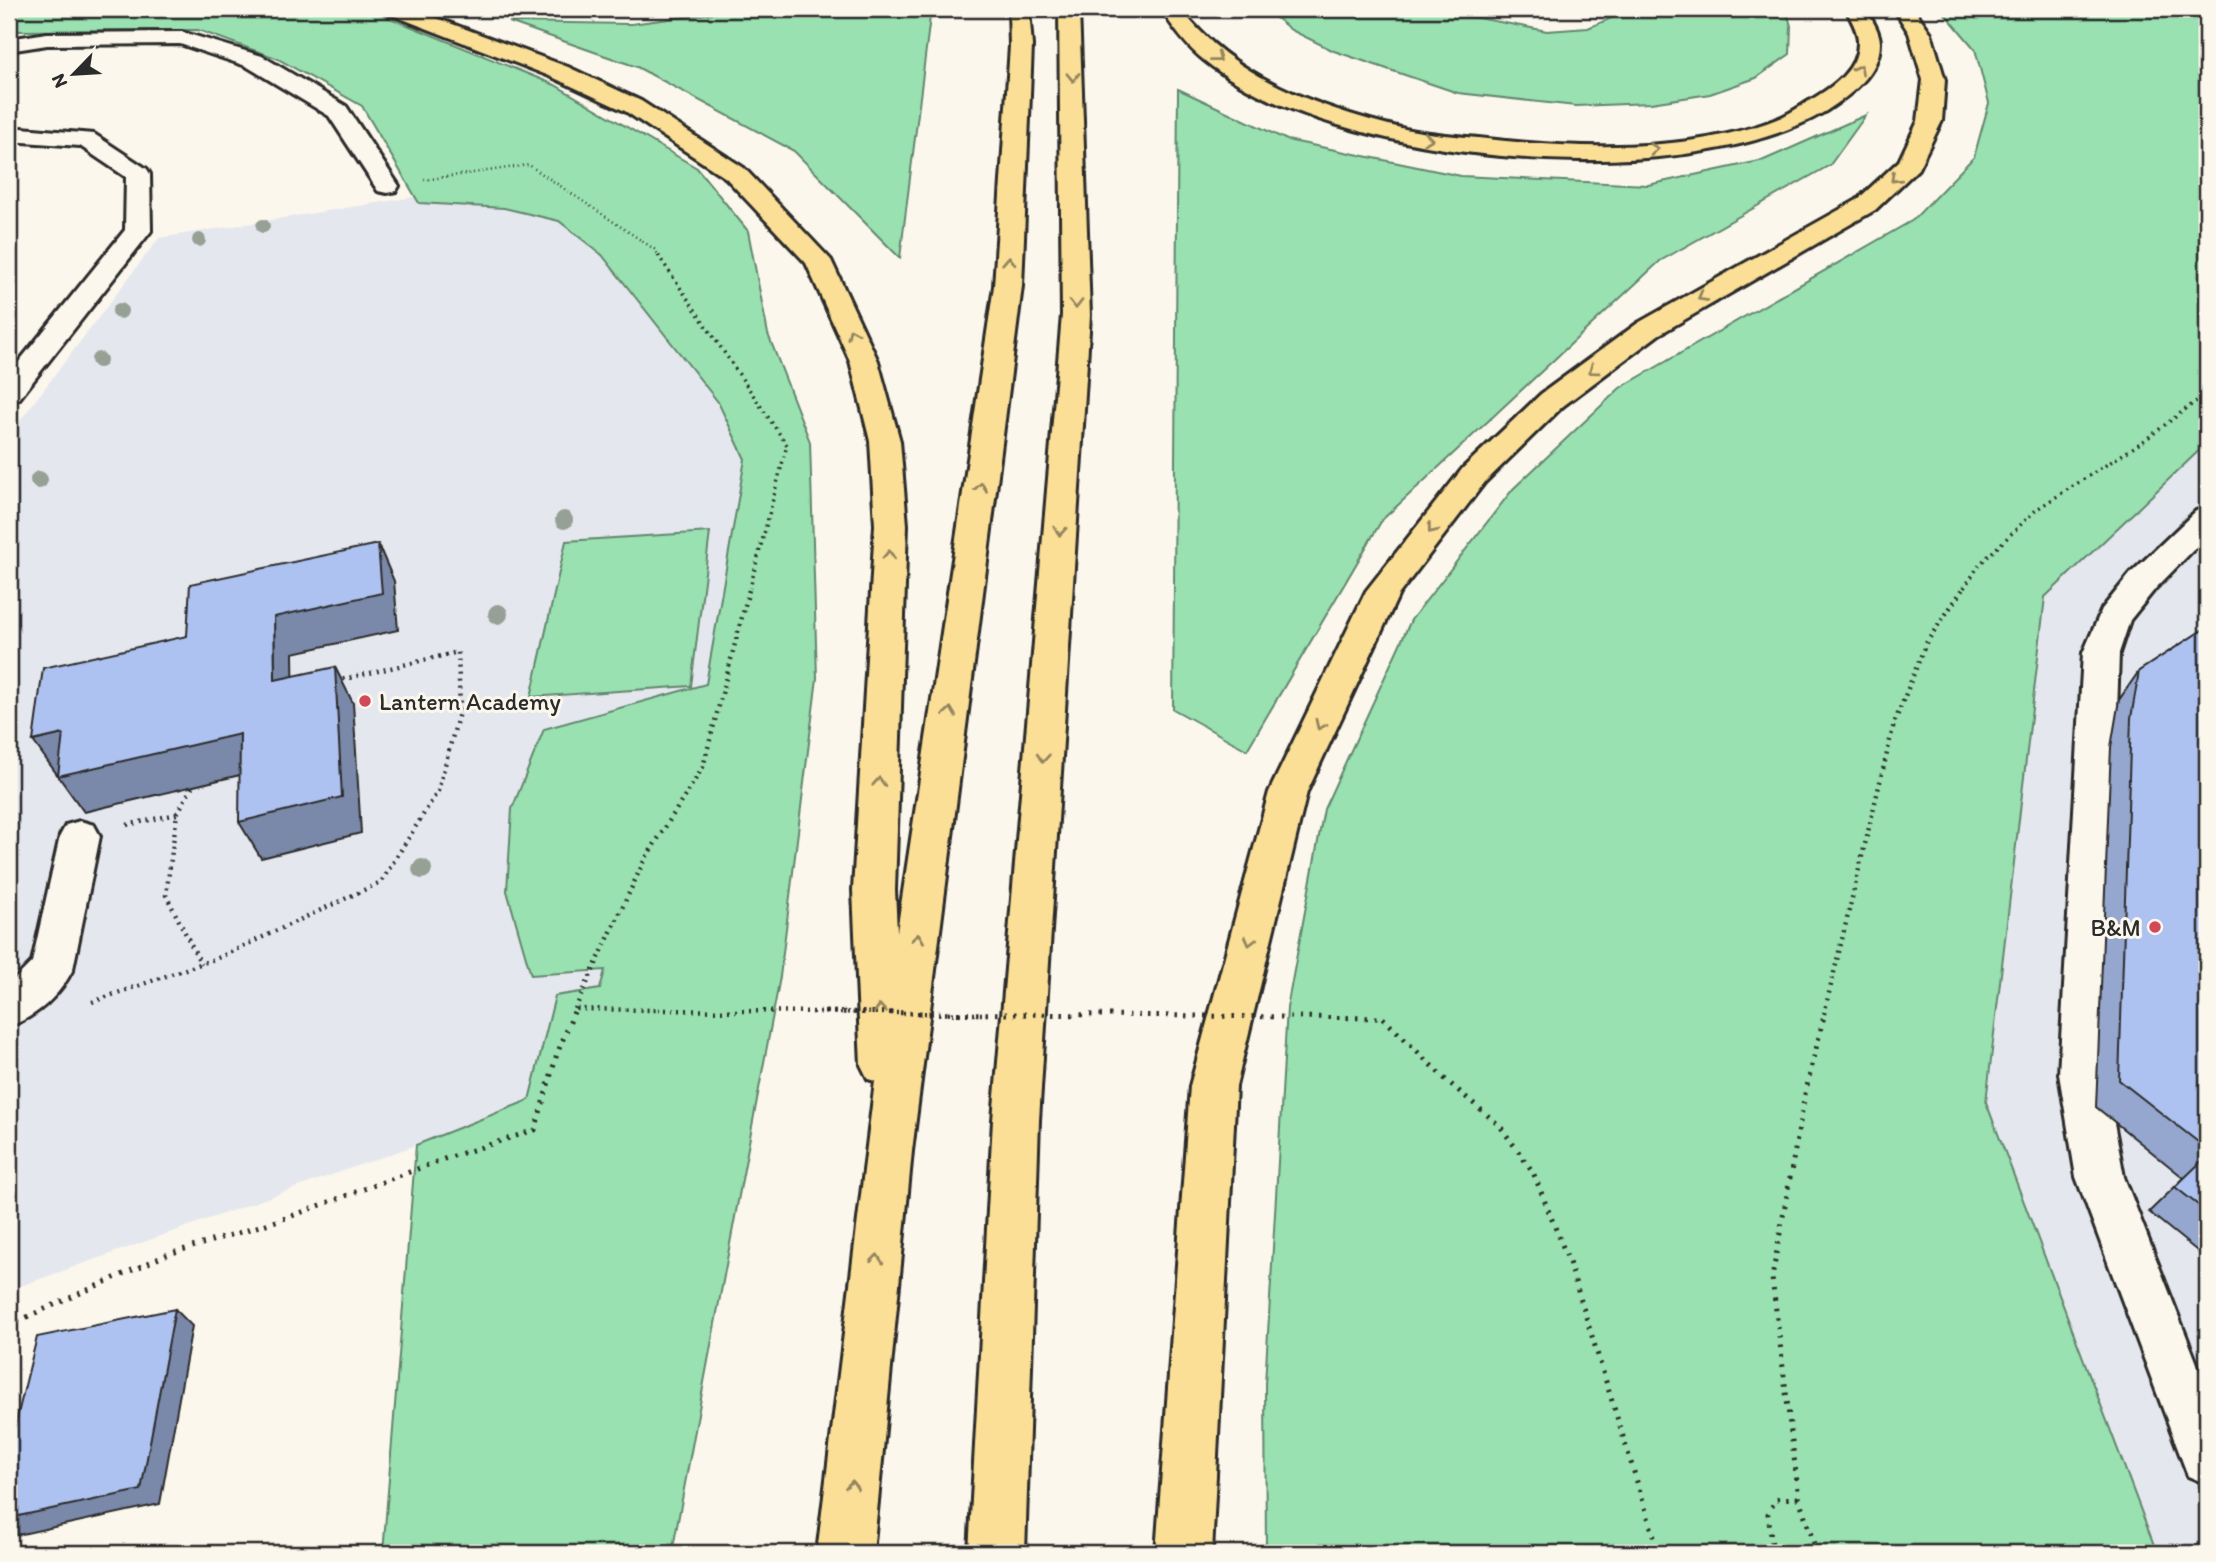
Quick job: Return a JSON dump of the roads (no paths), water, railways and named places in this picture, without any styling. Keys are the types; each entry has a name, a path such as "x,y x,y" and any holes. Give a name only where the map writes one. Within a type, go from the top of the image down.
{"highway":[{"path":"394,9 560,72 633,106 735,173 818,260 864,361 885,441 891,525 874,890 888,1151"},
{"path":"845,1553 888,1151 1008,286 1021,46 1018,9"},
{"path":"997,1553 1016,1120 1076,315 1069,9"},
{"path":"1171,9 1195,40 1223,63 1280,95 1338,118 1405,136 1497,148 1615,152 1660,149 1732,138 1786,123 1839,93 1861,70 1869,43 1856,9"},
{"path":"1184,1553 1213,1086 1288,792 1384,591 1474,475 1552,400 1648,329 1866,205 1909,164 1930,121 1934,80 1920,33 1904,9"}],"street":[{"path":"9,45 47,39 182,38 254,61 338,111 387,186"},
{"path":"9,134 86,138 138,174 138,231 9,393"},
{"path":"2207,518 2143,581 2114,617 2101,653 2082,1074 2100,1177 2207,1457"},
{"path":"9,1008 26,997 52,969 80,836"}],"place":[{"name":"Lantern Academy","path":"365,701"},
{"name":"B&M","path":"2155,927"}]}
